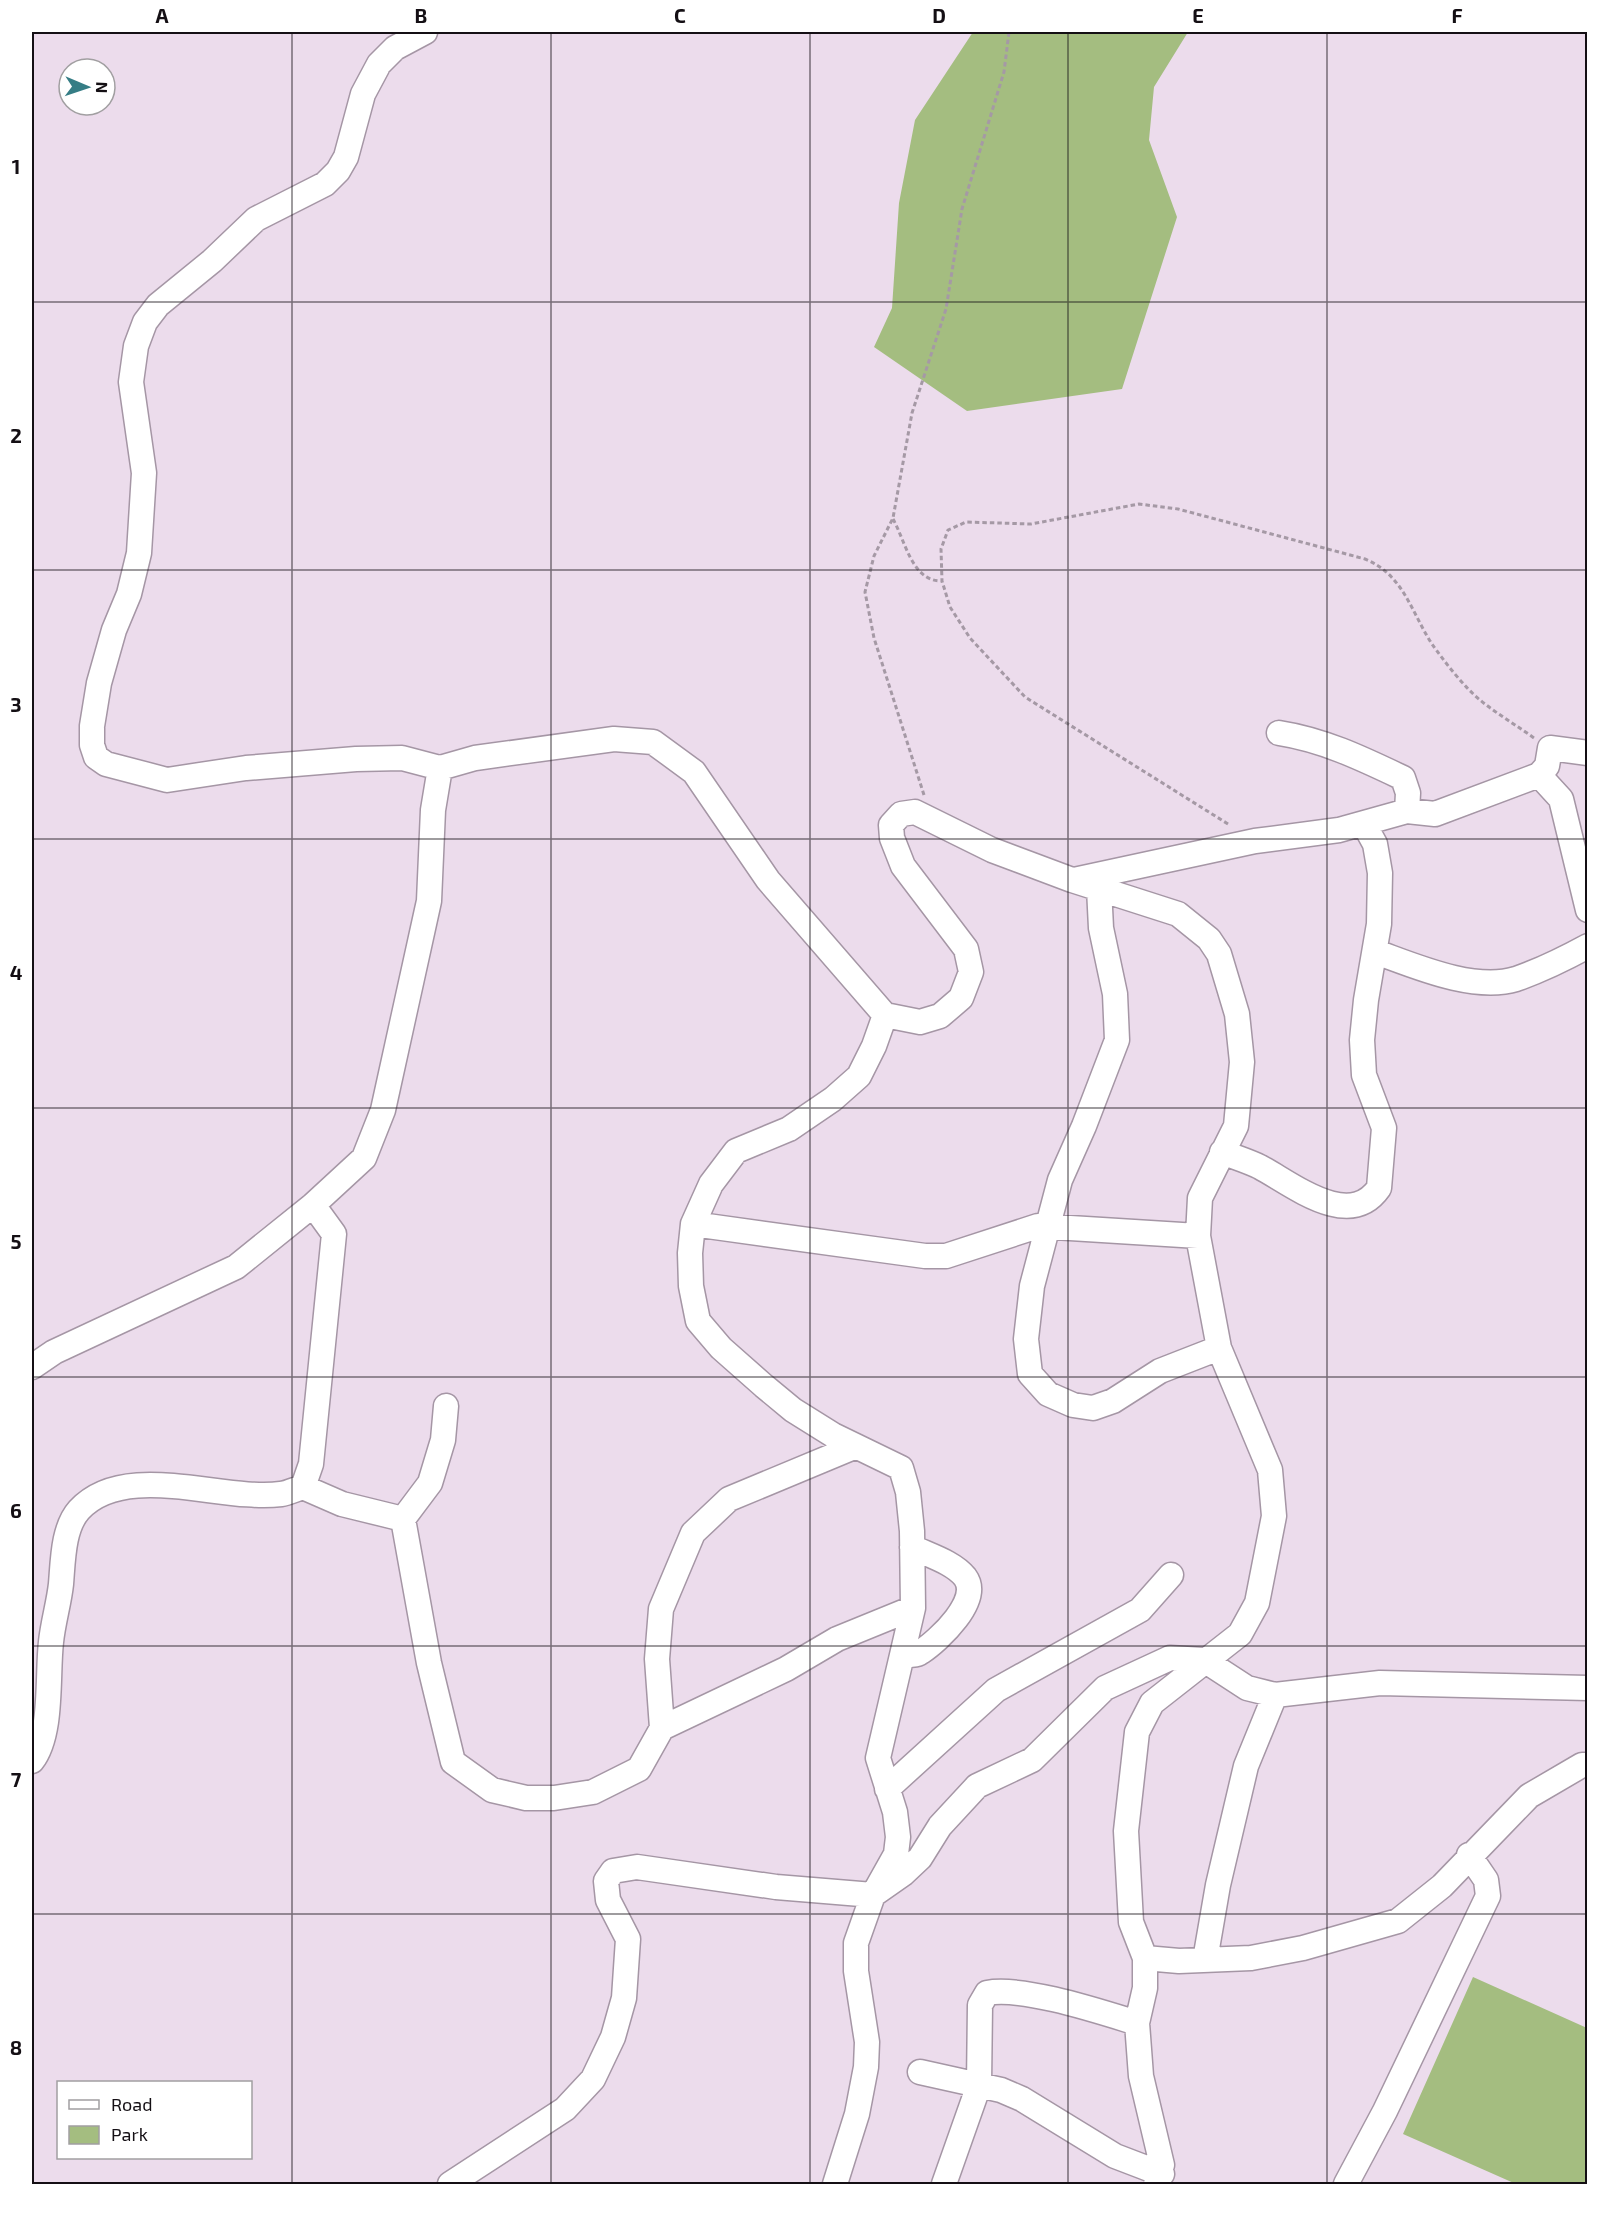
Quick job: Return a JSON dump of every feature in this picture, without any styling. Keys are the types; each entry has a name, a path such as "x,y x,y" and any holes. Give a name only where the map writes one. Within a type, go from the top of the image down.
{"street":[{"path":"425,32 394,48 379,64 363,94 346,157 338,171 325,184 256,219 213,261 158,305 145,322 136,346 131,382 144,473 139,553 129,594 114,630 99,683 92,745 96,757 106,764 167,780 246,768 356,759 402,758 440,768 475,758 614,739 653,742 694,772 768,880 885,1015 920,1022 940,1017 961,998 971,972 966,949 903,866 892,838 891,825 902,814 915,812 992,850 1072,880 1178,914 1209,939 1219,954 1237,1014 1242,1062 1236,1126 1200,1198 1198,1236 1219,1348 1270,1470 1274,1516 1257,1603 1240,1634 1152,1702 1137,1732 1126,1831 1131,1922 1145,1958 1145,1989 1137,2023 1141,2076 1162,2165 1159,2179 1115,2156 1022,2099 1001,2090 920,2072"},
{"path":"1279,733 1303,737 1352,753 1403,778 1408,793 1407,811"},
{"path":"1072,880 1255,841 1364,824 1407,811 1435,814 1539,775 1547,766 1550,748 1587,753"},
{"path":"32,1367 54,1352 236,1267 313,1204 364,1158 383,1110 429,900 433,810 440,768"},
{"path":"1539,775 1561,799 1587,910"},
{"path":"1222,1152 1261,1168 1297,1190 1340,1205 1355,1205 1374,1194 1379,1188 1384,1128 1364,1075 1362,1041 1366,1000 1379,924 1380,873 1376,844 1364,824"},
{"path":"1099,888 1101,928 1115,994 1117,1040 1084,1126 1060,1180 1032,1286 1026,1339 1030,1374 1048,1394 1083,1408 1103,1405 1160,1371 1219,1348"},
{"path":"1376,952 1450,978 1476,981 1514,980 1587,946"},
{"path":"835,2184 857,2114 866,2067 867,2042 856,1971 856,1943 873,1895 896,1854 898,1837 878,1758 913,1608 908,1492 901,1468 854,1447 793,1410 721,1348 698,1322 691,1286 690,1253 693,1224 711,1184 736,1151 789,1129 833,1099 859,1076 871,1054 885,1015"},
{"path":"303,1487 311,1464 334,1234 313,1204"},
{"path":"693,1224 925,1256 946,1256 1038,1226 1198,1236"},
{"path":"446,1406 443,1440 430,1483 403,1519 429,1664 453,1761 492,1790 526,1798 555,1798 592,1792 639,1769 662,1728 657,1659 661,1609 693,1533 729,1499 854,1447"},
{"path":"32,1761 37,1755 45,1725 41,1641 68,1531 77,1512 88,1501 110,1489 140,1485 244,1494 282,1494 303,1487 342,1504 403,1519"},
{"path":"903,1654 920,1653 958,1616 968,1595 965,1578 953,1567 912,1547"},
{"path":"887,1789 996,1690 1140,1610 1171,1575"},
{"path":"662,1728 786,1669 837,1639 913,1608"},
{"path":"450,2184 565,2109 593,2079 614,2037 624,1998 628,1939 608,1900 606,1881 613,1872 637,1867 776,1887 873,1895 903,1874 920,1858 940,1826 977,1786 1032,1760 1105,1688 1170,1658 1204,1660 1247,1688 1275,1695 1380,1683 1587,1688"},
{"path":"1205,1960 1218,1886 1246,1766 1275,1695"},
{"path":"1145,1958 1205,1960 1251,1958 1304,1948 1398,1921 1442,1886 1469,1855 1529,1796 1582,1765 1587,1765"},
{"path":"1346,2184 1390,2101 1488,1896 1486,1880 1469,1855"},
{"path":"944,2184 979,2085 980,2005 987,1993 998,1991 1025,1994 1137,2023"}],"path":[{"path":"915,812 925,792 874,638 865,592 874,556 892,518 912,413 946,309 962,209 1004,72 1009,32"},
{"path":"1255,841 1025,697 970,638 950,607 942,581 941,549 948,530 966,522 1031,524 1139,504 1178,509 1365,559 1378,565 1396,580 1409,598 1432,643 1478,699 1550,748"},
{"path":"892,518 920,573 931,581 942,581"}],"green space":[{"path":"973,32 1188,32 1154,87 1149,140 1177,217 1122,389 967,411 874,347 892,308 899,203 915,120"},
{"path":"1473,1977 1587,2028 1587,2184 1516,2184 1403,2134"}]}
